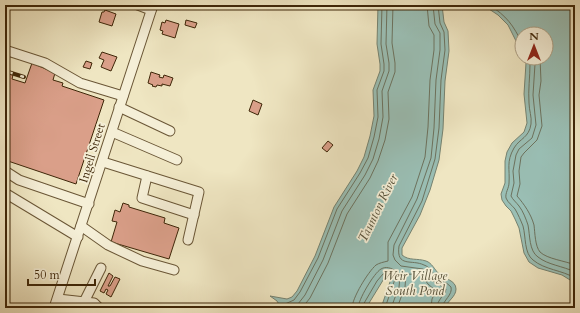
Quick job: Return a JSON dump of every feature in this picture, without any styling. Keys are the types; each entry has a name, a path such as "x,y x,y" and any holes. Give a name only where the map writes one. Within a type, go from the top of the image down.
{"street":[{"path":"138,5 152,7"},
{"name":"Ingell Street","path":"54,308 103,162 119,107 152,7"},
{"path":"5,50 45,63 80,82 123,96"},
{"path":"119,107 170,131"},
{"path":"112,132 177,160"},
{"path":"103,162 199,192 188,240"},
{"path":"5,171 20,180 89,204"},
{"path":"147,176 142,198 194,215"},
{"path":"5,193 78,237"},
{"path":"81,226 108,245 142,261 174,270"},
{"path":"84,302 101,268"},
{"path":"58,299 94,303 99,308"}],"water":[{"path":"378,5 442,5 444,22 448,31 449,51 445,81 443,129 439,160 430,190 420,215 402,248 402,255 410,259 428,262 441,276 454,284 456,292 445,308 381,308 391,279 385,277 366,308 281,308 277,301 270,296 287,299 292,297 297,291 315,256 334,207 357,171 364,157 374,116 373,90 380,71 377,44"},
{"path":"483,5 575,5 575,283 562,275 538,268 529,262 524,253 519,228 511,211 502,200 501,194 505,183 505,161 507,152 512,143 524,132 527,123 524,94 526,66 554,66 554,26 514,26 514,37 508,25 498,15"}],"building":[{"path":"105,10 116,14 112,26 99,22 102,12"},
{"path":"166,20 179,24 175,38 162,34 163,31 160,30 162,22 165,23"},
{"path":"186,20 197,23 195,28 185,25"},
{"path":"102,52 117,57 111,71 101,67 104,60 99,58"},
{"path":"86,61 92,63 90,69 83,67"},
{"path":"32,63 55,73 53,80 63,83 62,86 104,100 76,184 5,160 9,149 5,148 5,73 13,75 12,79 25,83"},
{"path":"151,72 160,75 159,77 163,78 164,75 173,78 170,86 162,84 162,86 152,86 153,85 148,83"},
{"path":"253,100 262,104 258,115 249,111"},
{"path":"328,141 333,145 327,152 322,148"},
{"path":"123,203 129,205 129,207 165,218 164,223 179,228 169,259 111,242 117,222 112,221 115,210 120,212"},
{"path":"109,273 113,276 108,286 110,286 115,277 120,279 111,297 106,294 108,290 106,289 104,293 100,291"}],"railway":[{"path":"5,71 24,77"}],"water label":[{"name":"Taunton River","path":"378,208"},
{"name":"Weir Village South Pond","path":"415,284"}]}
